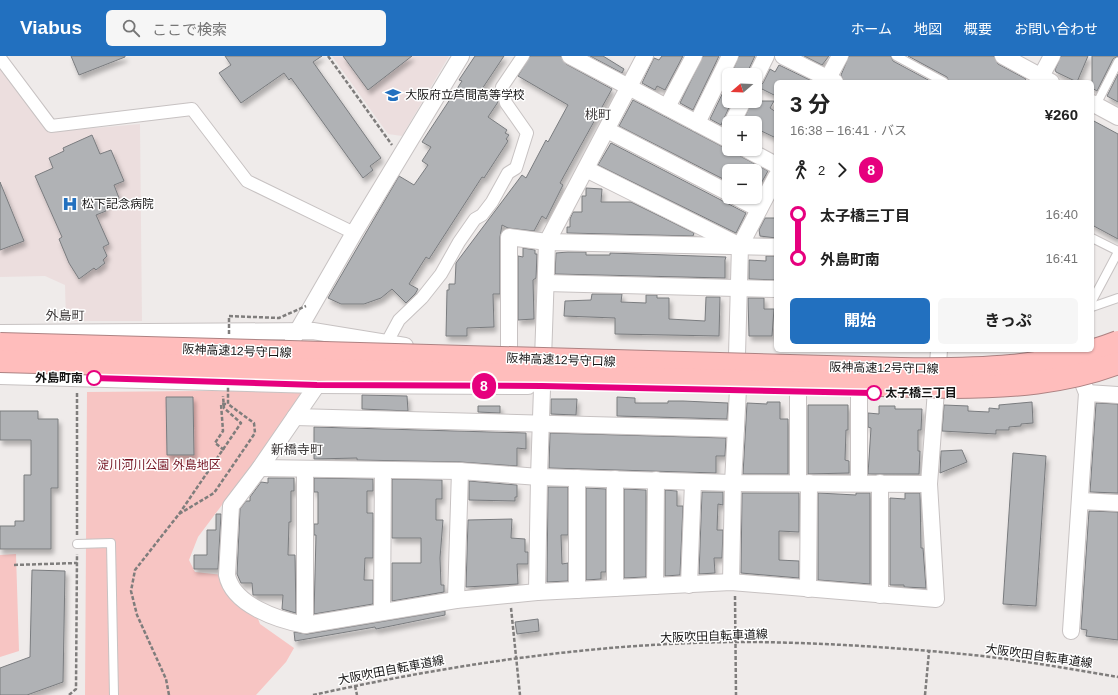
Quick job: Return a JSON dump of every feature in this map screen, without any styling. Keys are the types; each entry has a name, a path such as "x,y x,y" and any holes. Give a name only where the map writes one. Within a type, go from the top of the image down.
{"highway":[{"name":"阪神高速12号守口線","path":"1094,350 1118,342"},
{"name":"阪神高速12号守口線","path":"0,344 878,369 969,370 1049,361 1087,352"},
{"name":"阪神高速12号守口線","path":"0,361 953,387 990,387 1051,381 1084,374 1118,363"}],"street":[{"path":"266,383 298,332 354,233 401,158 461,56"},
{"path":"386,344 399,320 422,298 440,274 475,219 482,215 492,202 508,173 516,168 527,132 506,103 502,86 523,56"},
{"path":"570,56 697,123 722,133"},
{"path":"537,592 539,477 547,242 645,56"},
{"path":"667,107 694,56"},
{"path":"697,123 730,56"},
{"path":"760,68 766,56"},
{"path":"782,56 828,80"},
{"path":"830,80 840,56"},
{"path":"1003,56 1043,80 1052,56"},
{"path":"0,58 51,126 192,109 247,181 354,233"},
{"path":"1094,104 1118,117"},
{"path":"607,130 722,189"},
{"path":"759,156 774,164"},
{"path":"586,169 740,246"},
{"path":"733,586 732,483 736,429 734,389 738,355 738,288 740,246 774,181"},
{"path":"749,204 759,209"},
{"path":"508,352 509,237 547,242 774,247"},
{"path":"546,283 774,289"},
{"path":"0,333 313,331 386,344 445,350 508,352 938,356 1001,360 1045,352"},
{"path":"1094,340 1118,332"},
{"path":"317,385 260,468 231,506 227,575 229,585 234,592 262,612 285,621 305,625 382,611 456,600 537,592 655,586 689,585 808,589 936,599 929,484 938,356"},
{"path":"1085,388 1118,371"},
{"path":"0,376 225,381 317,385 542,386 798,390 935,395 1024,393 1085,388 1118,395"},
{"path":"1071,631 1081,501 1085,388"},
{"path":"798,390 808,589"},
{"path":"859,392 859,483"},
{"path":"295,417 736,429"},
{"path":"260,468 460,471 539,477 732,483 929,484"},
{"path":"305,469 305,625"},
{"path":"382,611 383,470"},
{"path":"456,600 460,471"},
{"path":"577,478 577,590"},
{"path":"615,479 615,588"},
{"path":"655,586 656,480"},
{"path":"689,585 693,482"},
{"path":"880,483 880,595"},
{"path":"1081,501 1118,503"}],"lane":[{"path":"896,56 940,80"},
{"path":"1094,104 1118,62"},
{"path":"1094,239 1118,251 1094,297"},
{"path":"1094,306 1118,298"},
{"path":"77,544 112,543 114,695"}],"path":[{"path":"328,56 401,158"},
{"path":"304,311 308,302"},
{"path":"228,340 229,316 279,318 306,306"},
{"path":"224,325 232,325"},
{"path":"225,381 228,404"},
{"path":"169,695 166,679 137,615 130,591 135,570 179,514 241,423 224,408 225,381"},
{"path":"179,514 214,493 255,433 254,423 228,404 221,404 223,431 215,443 224,450"},
{"path":"14,565 77,563"},
{"path":"733,586 736,695"},
{"path":"510,595 520,695"},
{"name":"大阪吹田自転車道線","path":"313,695 473,664 628,648 735,643 831,644 972,655 1118,677"},
{"path":"925,695 929,652"},
{"path":"355,686 357,695"}],"shaded area":[{"name":"大阪府立芦間高等学校","path":"332,56 449,56 402,136 388,134"},
{"name":"松下記念病院","path":"0,66 49,132 140,124 142,321 66,321 65,285 45,276 0,277"}],"green space":[{"name":"淀川河川公園 外島地区","path":"308,390 198,537 189,560 195,572 223,575 255,611 260,624 294,648 286,662 256,695 85,695 87,392"},
{"path":"16,554 19,651 0,657 0,555"}],"building":[{"path":"71,56 125,56 125,57 79,75"},
{"path":"225,56 322,56 313,62 381,158 370,166 373,170 363,178 291,78 289,80 284,73 241,103 219,73 231,65"},
{"path":"343,56 412,56 368,90"},
{"path":"475,56 504,56 482,89 497,98 498,102 488,117 507,130 505,133 509,135 506,139 508,141 484,178 482,177 429,259 426,257 409,284 418,289 406,303 392,289 381,298 364,304 341,304 328,298 399,176 414,185 428,165 422,161 431,147 422,142 462,81 459,80"},
{"path":"530,56 561,56 566,64 612,89 560,183 563,185 546,219 542,216 534,231 508,228 502,225 500,237 500,294 493,294 494,327 467,328 467,336 446,336 447,290 449,290 449,284 455,284 456,263 522,175 526,178 546,140 548,142 568,105 518,76"},
{"path":"590,56 603,56 624,69 622,73"},
{"path":"662,56 683,56 665,90 657,86 655,90 642,83 654,58 659,60"},
{"path":"703,56 719,56 693,110 680,103"},
{"path":"739,56 755,56 749,68 734,68"},
{"path":"804,56 829,56 822,65"},
{"path":"849,56 891,56 893,61 928,80 843,80 841,75"},
{"path":"908,56 994,56 998,64 1026,79 948,80 947,77"},
{"path":"1061,56 1088,56 1078,80 1073,80 1056,72 1055,70"},
{"path":"1092,56 1118,56 1113,59 1097,91 1094,89 1094,80 1092,80"},
{"path":"779,65 810,80 774,80 774,95 762,89 762,84 770,69 775,72"},
{"path":"1118,74 1118,102 1107,96"},
{"path":"722,94 722,108 729,108 725,116 722,116 721,125 710,119"},
{"path":"633,100 722,146 722,156 741,156 755,164 722,164 722,178 619,126"},
{"path":"762,101 774,101 770,108 774,111 774,137 762,131 762,116 745,116 749,108 762,108"},
{"path":"1094,121 1118,134 1118,239 1094,226"},
{"path":"92,135 100,154 111,150 124,181 114,185 119,198 104,205 106,211 96,215 109,244 103,247 107,256 103,260 105,263 96,270 94,268 79,279 69,263 59,239 62,237 35,176 53,168 49,158 64,151 63,148"},
{"path":"611,143 722,201 722,204 729,204 746,213 736,233 598,165"},
{"path":"762,168 768,171 762,182"},
{"path":"0,182 24,241 0,250"},
{"path":"586,188 602,189 601,202 631,202 694,233 693,236 567,233 567,227 570,227 570,219 573,212 582,212 582,196 586,196"},
{"path":"765,218 774,218 774,238 760,236 759,230"},
{"path":"523,248 535,250 535,254 537,254 536,278 533,280 534,319 518,320 518,256 523,257"},
{"path":"586,252 586,255 610,255 610,253 726,257 725,278 555,274 556,253"},
{"path":"766,256 774,256 774,280 749,279 749,260 766,261"},
{"path":"592,294 622,294 621,302 646,303 646,295 657,295 657,298 669,298 669,319 705,321 706,297 720,297 719,336 615,334 615,318 564,316 565,301 591,300"},
{"path":"748,298 764,298 764,309 774,309 772,336 749,336"},
{"path":"362,395 407,396 408,411 362,409"},
{"path":"166,397 193,397 194,455 167,455"},
{"path":"617,397 635,398 635,403 668,403 668,401 683,401 728,403 727,419 617,416"},
{"path":"551,399 577,399 576,415 551,414"},
{"path":"767,402 780,402 780,419 788,419 788,474 743,474 747,403 767,404"},
{"path":"1032,402 1033,423 1009,427 1009,430 996,430 996,434 942,431 944,405 968,406 968,411 989,412 989,408 999,409 999,405"},
{"path":"1096,403 1118,404 1118,493 1090,492"},
{"path":"808,405 848,405 848,430 846,430 845,460 849,461 849,473 808,474"},
{"path":"478,406 500,406 500,413 478,412"},
{"path":"879,406 895,406 895,409 922,409 921,430 918,430 918,451 920,451 919,474 868,474 871,428 868,427 868,413 879,414"},
{"path":"0,411 38,411 38,419 58,419 58,488 51,488 51,549 0,549 0,526 15,526 15,521 24,521 24,475 31,475 31,440 0,440"},
{"path":"314,427 526,433 526,449 517,448 517,466 460,462 357,460 357,458 314,459"},
{"path":"550,433 726,438 725,456 716,456 716,473 549,468"},
{"path":"962,450 967,462 940,473 941,451"},
{"path":"1013,453 1046,456 1036,606 1003,604"},
{"path":"268,478 294,478 294,491 291,491 291,522 289,522 288,555 295,555 296,613 282,609 283,595 253,595 252,583 241,583 237,574 240,509 246,501 250,501 250,497 261,482 268,483"},
{"path":"314,478 373,479 373,491 367,491 367,513 373,513 373,558 365,558 364,580 373,580 373,604 314,614 316,535 314,535 314,524 318,524 318,492 314,492"},
{"path":"392,479 442,480 442,499 436,499 436,520 443,520 440,558 441,585 444,585 444,592 392,601 392,563 421,563 421,538 392,538"},
{"path":"469,481 517,485 517,497 515,497 515,501 469,500"},
{"path":"548,487 568,487 568,535 561,535 562,564 568,563 568,581 547,582"},
{"path":"586,488 606,489 606,572 601,572 601,579 586,580"},
{"path":"624,489 646,490 646,577 624,578"},
{"path":"665,490 677,491 677,506 683,506 680,575 665,576"},
{"path":"702,492 723,492 723,505 718,504 717,530 723,530 722,558 714,558 715,573 699,574"},
{"path":"742,493 799,493 799,532 779,531 779,560 799,561 799,578 741,573"},
{"path":"818,493 856,495 856,493 870,493 870,584 818,580"},
{"path":"905,493 920,493 921,548 923,548 926,588 890,585 890,498 905,499"},
{"path":"1089,511 1118,512 1118,640 1086,636 1087,630 1081,629"},
{"path":"216,514 221,514 218,569 194,569 194,555 207,555 207,530 216,530"},
{"path":"512,519 511,538 525,539 525,552 528,552 528,564 517,564 518,584 466,587 468,520"},
{"path":"32,570 65,571 63,682 27,695 0,695 0,668 30,657"},
{"path":"445,611 445,615 376,629 375,627 295,641 294,632 307,634"},
{"path":"538,619 539,631 517,634 515,622"}],"bus line":[{"name":"8","path":"94,378 317,385 542,386 798,390 874,393"}],"place":[{"name":"大阪府立芦間高等学校","path":"393,95"},
{"name":"松下記念病院","path":"70,204"},
{"name":"外島町南","path":"94,378"},
{"name":"太子橋三丁目","path":"874,393"}],"district":[{"name":"桃町","path":"598,114"},
{"name":"外島町","path":"65,315"},
{"name":"新橋寺町","path":"297,449"}]}
